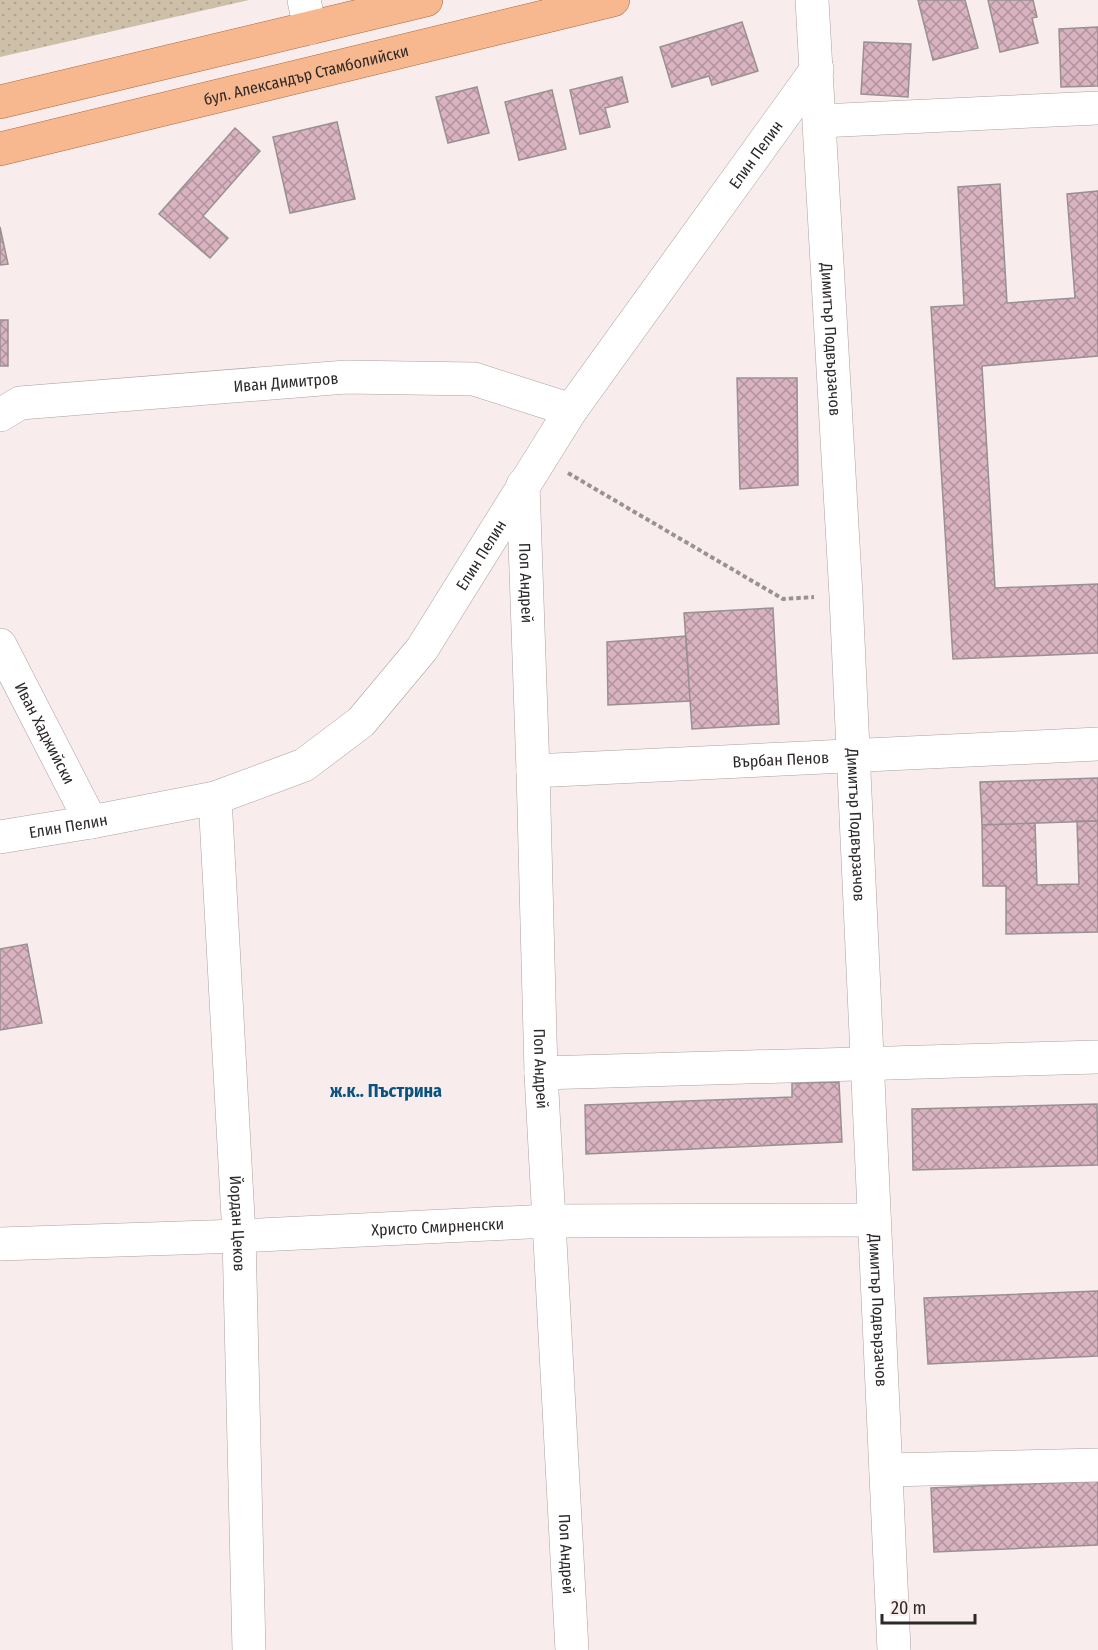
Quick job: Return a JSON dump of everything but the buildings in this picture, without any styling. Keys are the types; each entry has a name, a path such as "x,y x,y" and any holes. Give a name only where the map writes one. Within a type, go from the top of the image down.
{"main road":[{"path":"0,102 307,14 426,0"},
{"name":"бул. Александър Стамболийски","path":"0,149 614,0"}],"street":[{"name":"Димитър Подвързачов","path":"812,0 854,756 894,1650"},
{"name":"Елин Пелин","path":"0,837 215,798 304,765 361,722 422,649 571,410 817,69"},
{"path":"820,121 1098,108"},
{"name":"Иван Димитров","path":"0,416 20,403 346,376 474,379 571,410"},
{"name":"Поп Андрей","path":"523,485 541,1073 572,1650"},
{"name":"Иван Хаджийски","path":"0,645 91,822"},
{"name":"Върбан Пенов","path":"533,771 1098,744"},
{"name":"Йордан Цеков","path":"215,798 239,1236 249,1650"},
{"path":"541,1073 1098,1057"},
{"name":"Христо Смирненски","path":"0,1244 239,1236 549,1221 874,1220"},
{"path":"886,1470 1098,1465"}],"path":[{"path":"541,457 783,599 846,596"}],"shaded area":[{"path":"0,0 249,0 0,57"}],"district":[{"name":"ж.к.. Пъстрина","path":"386,1091"}]}
